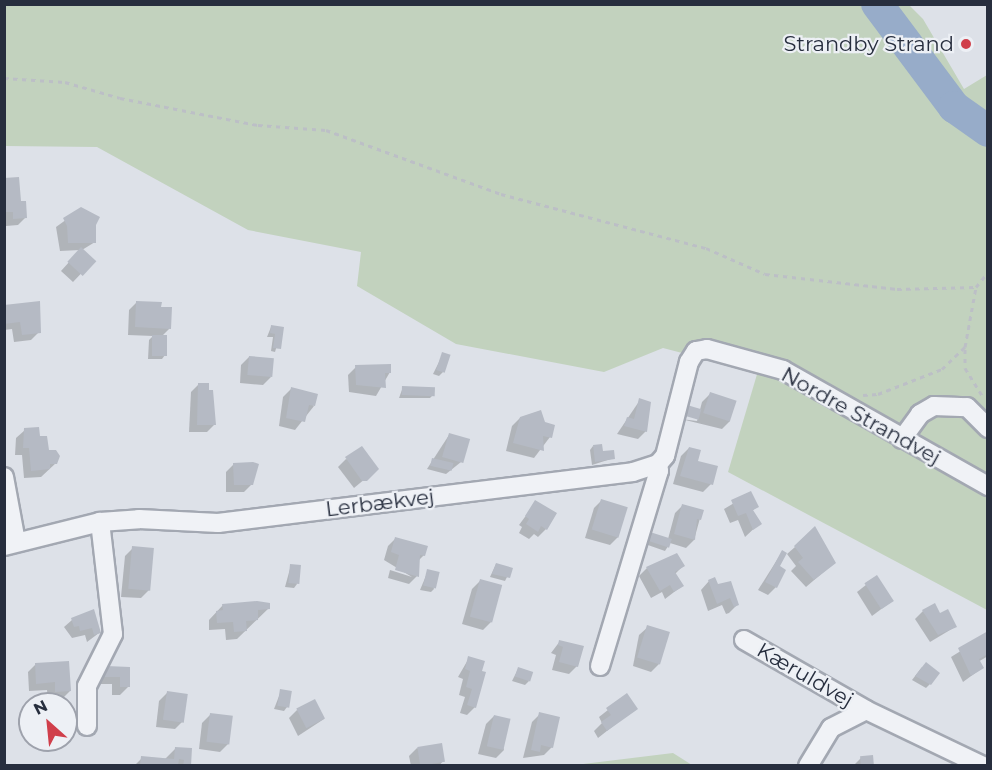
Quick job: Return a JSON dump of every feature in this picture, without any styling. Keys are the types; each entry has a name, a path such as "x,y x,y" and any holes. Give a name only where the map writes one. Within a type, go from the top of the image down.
{"street":[{"name":"Nordre Strandvej","path":"658,464 664,456 689,362 696,351 707,350 783,370 987,486"},
{"path":"902,439 920,414 933,406 967,407 985,425"},
{"path":"600,666 659,471 658,464"},
{"name":"Lerbækvej","path":"4,477 10,544 100,522 139,519 218,523 633,472 658,464"},
{"path":"87,726 87,686 113,634 100,522"},
{"name":"Kæruldvej","path":"744,640 866,710 983,765"},
{"name":"Kæruldvej","path":"808,765 831,728 866,710"}],"path":[{"path":"4,78 65,82 120,98 258,125 326,130 501,194 706,248 765,274 897,289 976,287"},
{"path":"985,425 986,408 979,385 964,368 965,347 976,287 987,272"},
{"path":"831,397 878,394 942,369 965,347"}],"green space":[{"path":"5,5 909,5 923,19 964,89 987,75 987,476 780,359 713,340 695,343 686,354 663,348 604,372 456,344 357,286 361,252 248,230 97,147 5,146"},
{"path":"758,371 782,378 987,498 987,610 728,472"},
{"path":"673,753 692,765 575,765"}],"building":[{"path":"19,177 21,201 26,201 27,218 13,219 13,212 4,212 4,178"},
{"path":"81,207 100,217 96,225 96,243 68,243 67,226 63,218"},
{"path":"81,247 96,261 83,276 67,262"},
{"path":"40,301 41,333 22,335 20,322 4,324 4,305"},
{"path":"136,301 162,302 161,307 172,307 171,329 135,327"},
{"path":"271,325 284,327 281,349 273,348 275,334 270,333"},
{"path":"152,335 167,335 167,356 152,356"},
{"path":"442,352 451,355 445,373 436,370"},
{"path":"249,356 274,358 272,377 247,375"},
{"path":"391,364 391,373 385,373 386,388 356,385 355,365"},
{"path":"198,383 209,383 209,390 213,390 216,425 197,425"},
{"path":"402,386 435,387 435,396 402,395"},
{"path":"291,387 318,394 315,406 309,405 305,422 286,418"},
{"path":"710,392 737,401 730,422 703,413"},
{"path":"639,398 651,402 647,432 624,426 627,417 634,419"},
{"path":"687,405 701,409 698,420 684,416"},
{"path":"541,410 545,422 555,425 552,438 543,436 544,451 513,443 520,417"},
{"path":"39,427 40,436 47,436 49,450 56,450 60,456 57,464 50,464 50,469 31,471 29,448 23,448 24,428"},
{"path":"449,433 470,439 463,463 442,457"},
{"path":"602,444 603,451 614,450 615,459 595,462 593,445"},
{"path":"362,446 379,469 367,481 362,481 345,457"},
{"path":"689,447 701,450 698,461 718,466 713,485 680,476"},
{"path":"432,458 453,463 452,471 430,466"},
{"path":"233,463 259,464 253,485 234,485"},
{"path":"751,491 759,507 753,510 762,524 753,530 746,513 738,516 731,500"},
{"path":"601,499 628,507 618,538 592,530"},
{"path":"535,500 557,513 547,530 541,526 538,532 526,524 529,519 525,516"},
{"path":"682,504 704,510 701,520 697,519 695,540 674,534"},
{"path":"815,526 836,563 814,580 798,562 803,558 794,546"},
{"path":"650,532 672,539 669,548 647,541"},
{"path":"395,537 428,546 425,556 420,555 419,577 395,570 399,555 391,552"},
{"path":"132,546 154,548 150,591 128,589"},
{"path":"782,550 787,553 780,566 786,570 777,588 765,582"},
{"path":"677,553 685,566 675,572 684,586 674,592 670,585 660,591 646,567"},
{"path":"496,563 513,568 510,578 492,574"},
{"path":"290,564 301,565 299,584 288,583"},
{"path":"427,569 440,572 436,588 423,586"},
{"path":"877,575 894,601 881,609 864,583"},
{"path":"715,577 718,584 731,581 739,605 734,607 730,598 717,604 708,580"},
{"path":"480,579 502,585 492,623 470,617"},
{"path":"257,601 270,603 270,609 258,610 258,620 246,621 247,631 234,632 233,622 217,623 216,611 223,610 222,604"},
{"path":"935,603 940,613 948,609 957,627 938,635 922,610"},
{"path":"94,609 101,633 94,635 92,628 80,631 79,626 74,627 71,618"},
{"path":"647,625 670,632 660,665 637,658"},
{"path":"988,631 988,654 979,659 984,668 971,676 958,648"},
{"path":"559,640 584,646 578,667 559,662 563,647 558,645"},
{"path":"468,656 485,661 482,671 486,672 476,708 467,705 472,689 466,687 470,671 465,669"},
{"path":"69,661 71,691 55,692 55,682 36,684 35,663"},
{"path":"926,662 940,673 931,685 915,676"},
{"path":"106,666 130,667 130,687 120,687 120,677 105,677"},
{"path":"518,667 533,672 530,681 515,677"},
{"path":"280,689 292,691 289,708 277,706"},
{"path":"167,691 188,694 184,723 163,720"},
{"path":"627,693 638,709 607,731 601,722 611,715 606,708"},
{"path":"315,699 325,719 306,728 296,709"},
{"path":"539,712 560,717 553,748 541,745 540,752 531,750"},
{"path":"210,713 233,716 229,745 206,742"},
{"path":"494,715 511,719 503,750 487,746"},
{"path":"442,743 445,762 420,766 417,747"},
{"path":"175,747 192,748 191,766 183,766 184,760 179,759 178,766 140,766 141,756 174,759"},
{"path":"873,755 874,766 861,766 860,756"}],"waterway":[{"path":"877,4 954,107 988,131"}],"place":[{"name":"Strandby Strand","path":"966,44"}]}
